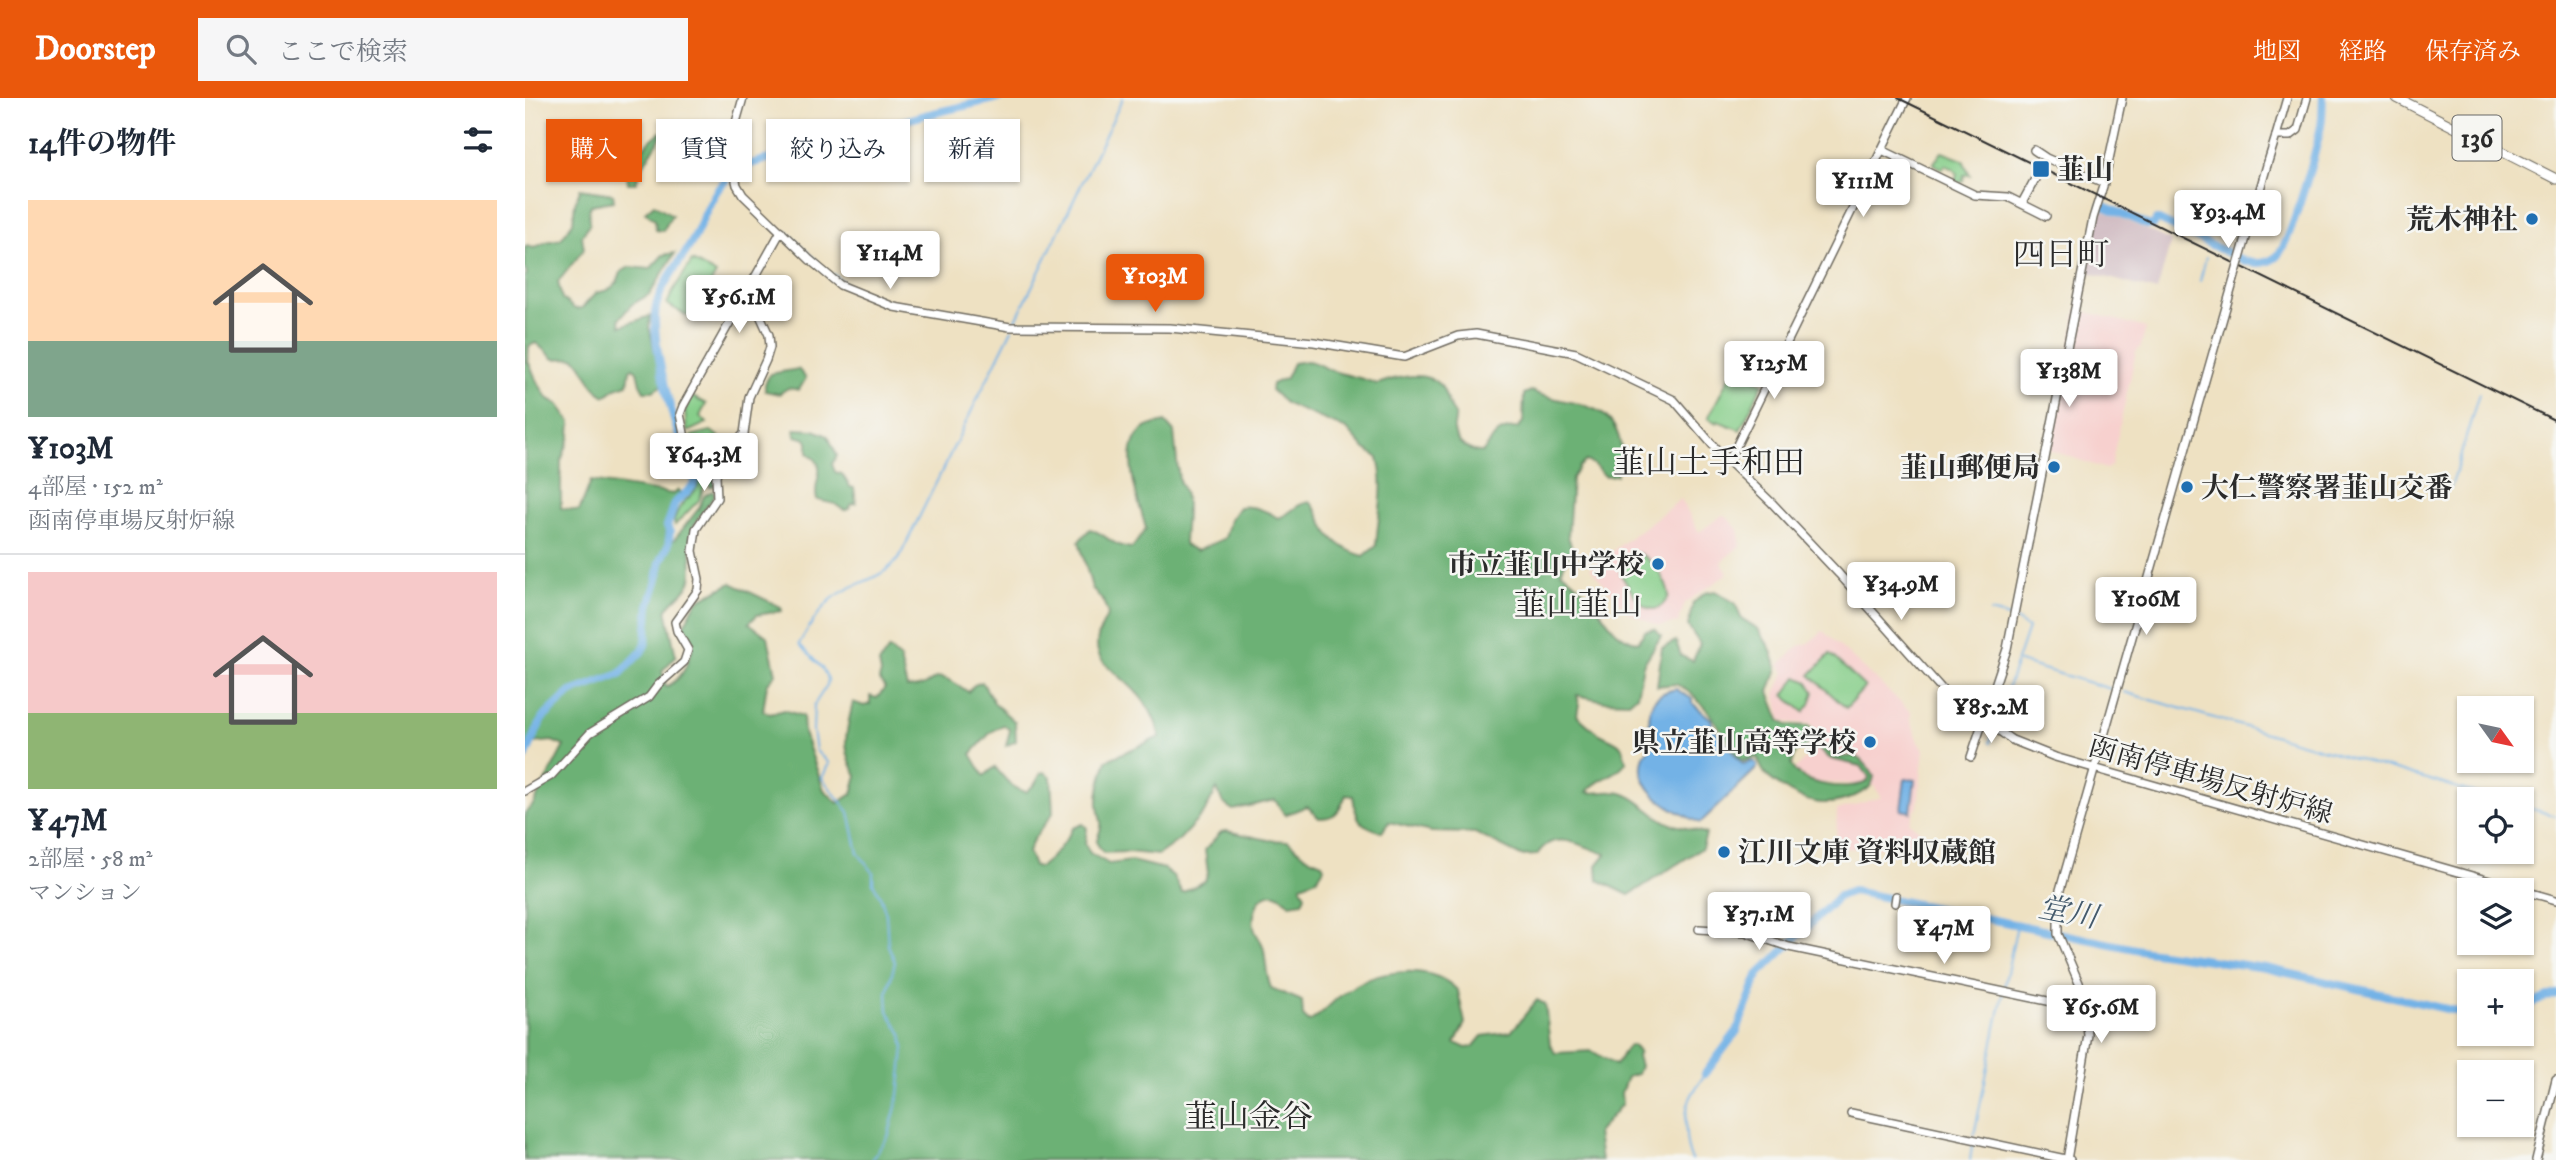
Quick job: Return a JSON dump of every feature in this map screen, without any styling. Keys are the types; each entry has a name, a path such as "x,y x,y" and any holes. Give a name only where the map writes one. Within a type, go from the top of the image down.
{"highway":[{"name":"136","path":"2397,98 2556,179"}],"main road":[{"name":"函南停車場反射炉線","path":"743,98 730,156 733,172 743,195 817,265 840,285 853,292 900,309 1013,327 1170,328 1294,340 1403,357 1458,336 1476,334 1576,353 1674,400 1839,574 1957,706 2012,740 2096,768 2556,900"},
{"path":"1729,461 1907,98"},
{"path":"1971,757 2007,649 2092,218 2104,183 2122,98"},
{"path":"1851,1113 2069,1160 2088,1035 2083,990 2058,933 2059,890 2287,98"},
{"path":"2276,136 2290,136 2298,130 2307,98"},
{"path":"1882,149 1975,195 2008,197 2046,216"},
{"path":"2034,150 2104,183"},
{"path":"2022,203 2035,178"},
{"path":"685,438 680,414 683,406 781,231"},
{"path":"525,791 546,780 559,769 590,733 649,697 687,658 688,650 675,626 677,618 694,600 698,590 699,579 693,551 697,529 717,498 716,479 721,457 744,434 749,397 770,347 769,335 754,302 746,292"},
{"path":"1699,929 1745,932 1785,946 2087,1009"},
{"path":"2536,1160 2556,1080"}],"shaded area":[{"path":"2100,209 2171,241 2157,291 2087,272"},
{"path":"2077,309 2146,328 2141,346 2136,352 2111,466 2106,469 2050,450"},
{"name":"市立韮山中学校","path":"1681,499 1699,532 1724,514 1738,529 1741,545 1721,562 1728,572 1726,575 1685,603 1678,623 1659,626 1628,612 1590,568"},
{"name":"県立韮山高等学校","path":"1823,631 1911,712 1911,720 1924,749 1918,806 1909,822 1924,834 1924,840 1891,851 1889,845 1872,849 1836,848 1837,810 1882,797 1873,785 1815,782 1794,771 1822,740 1811,724 1786,722 1781,719 1775,693 1785,672 1779,665 1799,646 1807,644"}],"green space":[{"path":"656,136 656,144 642,167 642,148"},
{"path":"1942,152 1963,160 1970,175 1964,175 1960,183 1955,181 1957,174 1953,169 1945,165 1942,169 1933,164"},
{"path":"580,189 613,194 614,201 591,205 590,223 582,236 584,249 558,282 562,299 575,309 582,308 596,293 608,290 617,283 621,272 630,267 650,269 663,255 675,253 650,294 631,305 619,319 621,326 650,316 649,327 661,386 653,391 644,391 637,371 633,368 630,370 628,384 605,396 596,388 575,358 554,359 536,343 529,346 528,361 547,398 558,404 571,422 570,437 561,461 561,508 579,511 591,481 674,494 678,490 680,493 671,509 667,526 667,539 674,540 699,508 704,496 712,491 715,494 692,531 691,581 666,610 676,656 662,671 666,687 681,675 689,659 693,646 683,627 697,601 731,583 781,607 782,611 757,615 749,623 768,637 776,674 767,684 763,711 770,714 784,710 803,716 804,733 824,790 838,803 852,794 857,776 846,748 853,702 864,706 870,704 870,696 877,698 885,688 879,680 879,663 889,649 900,659 907,688 918,687 939,678 955,683 968,692 974,685 982,682 995,704 1015,722 1016,741 1006,746 1010,730 1003,725 990,733 971,754 984,776 995,767 1012,785 1026,792 1035,784 1041,773 1051,777 1053,813 1033,840 1028,852 1034,866 1040,867 1045,863 1059,849 1073,828 1083,824 1087,828 1085,844 1090,853 1109,864 1131,861 1164,869 1173,876 1182,893 1205,881 1208,873 1205,850 1221,832 1288,841 1305,856 1322,863 1324,868 1317,879 1301,885 1305,895 1302,902 1290,904 1273,893 1262,898 1256,907 1254,925 1264,947 1271,988 1302,1001 1303,1016 1309,1022 1345,992 1363,982 1392,973 1421,973 1435,976 1458,991 1465,1023 1455,1043 1466,1048 1473,1047 1482,1036 1511,1032 1537,1000 1545,1004 1550,1044 1555,1053 1592,1051 1615,1065 1627,1047 1634,1046 1639,1052 1637,1056 1640,1066 1637,1074 1627,1077 1621,1093 1622,1104 1597,1133 1601,1160 525,1160 525,813 533,805 564,746 552,741 525,744 525,248 534,248 561,239 573,222"},
{"path":"654,204 672,215 663,231 656,230 655,220 645,212"},
{"path":"692,261 716,274 691,318 667,304"},
{"path":"1307,361 1377,384 1409,376 1433,380 1443,388 1455,415 1455,436 1465,447 1478,452 1483,452 1501,432 1518,428 1523,422 1524,394 1531,391 1594,409 1610,421 1621,447 1619,466 1616,475 1605,476 1586,461 1572,478 1568,536 1572,549 1561,571 1587,594 1612,627 1624,637 1638,642 1645,631 1655,629 1661,636 1643,665 1637,695 1629,702 1605,701 1577,695 1577,715 1597,732 1618,744 1623,750 1626,762 1587,792 1628,795 1669,823 1706,834 1702,848 1629,895 1598,880 1597,865 1606,854 1569,841 1552,842 1537,855 1521,856 1475,833 1431,832 1389,822 1382,832 1363,824 1355,810 1353,796 1346,795 1334,815 1319,818 1307,806 1285,815 1275,800 1233,810 1223,803 1217,789 1204,813 1179,840 1158,855 1103,853 1096,842 1101,826 1098,794 1107,760 1160,737 1145,702 1099,655 1098,639 1108,614 1103,601 1092,588 1079,541 1090,529 1119,545 1132,548 1146,529 1133,477 1132,449 1136,438 1144,429 1165,422 1174,432 1179,481 1185,495 1184,545 1197,551 1225,538 1230,520 1239,507 1259,509 1278,518 1310,502 1334,540 1348,550 1364,556 1376,546 1381,490 1378,458 1363,447 1347,429 1286,404 1271,390 1272,384 1286,378 1293,363"},
{"path":"798,369 806,378 799,390 788,388 779,394 765,391 770,374"},
{"path":"1733,369 1763,383 1740,430 1708,418"},
{"path":"691,396 706,404 700,416 707,423 687,432 685,412"},
{"path":"794,429 814,430 828,436 837,456 832,464 835,472 842,474 850,487 854,488 856,503 844,510 835,504 817,500 818,464 808,453 806,439 796,436"},
{"path":"711,431 720,438 719,442 711,454 697,465 688,453 687,441 692,436"},
{"path":"724,439 730,445 714,486 710,487 707,460"},
{"path":"700,480 705,484 699,500 675,525 679,508 698,487"},
{"path":"1637,553 1653,565 1668,590 1669,596 1655,609 1642,604 1621,575 1623,560"},
{"path":"1715,591 1735,603 1741,618 1758,629 1770,648 1777,669 1769,692 1780,720 1787,725 1809,726 1826,749 1835,756 1860,759 1874,776 1869,788 1837,802 1817,803 1799,797 1767,776 1757,757 1744,761 1740,758 1708,711 1692,694 1676,684 1657,686 1662,648 1676,641 1681,656 1693,661 1700,644 1688,626 1693,603 1705,593","holes":["1810,743 1831,759 1861,766 1869,777 1867,782 1849,786 1826,785 1804,778 1791,765 1795,753"]},
{"path":"1830,654 1865,687 1846,708 1810,675"},
{"path":"1797,677 1808,682 1814,692 1804,712 1784,695"}],"water":[{"path":"1676,689 1692,699 1692,703 1711,719 1713,727 1743,764 1754,761 1757,765 1757,768 1700,823 1668,806 1644,780 1644,756 1653,743 1650,708 1658,696"},
{"path":"1905,779 1915,780 1911,812 1901,810"}],"waterway":[{"path":"525,758 542,719 571,692 620,674 646,643 649,606 660,563 668,546 670,532 667,526 675,503 693,486 695,479 673,418 660,365 656,340 657,303 717,191 731,175 754,163 925,115 999,98"},
{"path":"1014,324 1123,98"},
{"path":"2102,205 2147,225 2154,225 2156,220 2159,220 2245,261 2269,261 2281,250 2301,198 2321,126 2323,98"},
{"path":"787,232 818,262"},
{"path":"2200,281 2206,257"},
{"path":"833,274 845,284"},
{"path":"871,1160 888,1137 899,1095 904,1048 902,1034 888,1011 887,993 895,962 888,945 886,914 873,883 873,872 858,853 849,812 822,778 829,763 816,751 814,705 828,679 822,668 799,644 818,614 832,599 875,577 899,558 1012,329"},
{"path":"2451,488 2479,393"},
{"path":"1990,612 2009,617"},
{"path":"1996,723 2028,628 2014,619"},
{"path":"2019,662 2111,689"},
{"path":"2124,692 2457,788"},
{"path":"1990,743 1993,731"},
{"path":"2534,810 2556,816"},
{"name":"堂川","path":"1705,1074 1737,1031 1758,975 1839,896 1853,891 2140,950 2265,968 2457,1011"},
{"path":"2004,987 2017,925"},
{"path":"1974,1135 2003,993"},
{"name":"堂川","path":"2534,1002 2556,994"},
{"path":"1692,1160 1686,1138 1688,1105 1705,1074"},
{"path":"1970,1160 1973,1140"}],"railway":[{"path":"1898,98 2556,421"}],"place":[{"name":"韮山","path":"2041,169"},
{"name":"荒木神社","path":"2532,219"},
{"name":"韮山郵便局","path":"2054,467"},
{"name":"大仁警察署韮山交番","path":"2187,487"},
{"name":"市立韮山中学校","path":"1658,564"},
{"name":"県立韮山高等学校","path":"1870,742"},
{"name":"江川文庫 資料収蔵館","path":"1724,852"}],"district":[{"name":"四日町","path":"2061,254"},
{"name":"韮山土手和田","path":"1709,462"},
{"name":"韮山韮山","path":"1578,604"},
{"name":"韮山金谷","path":"1249,1116"}]}
